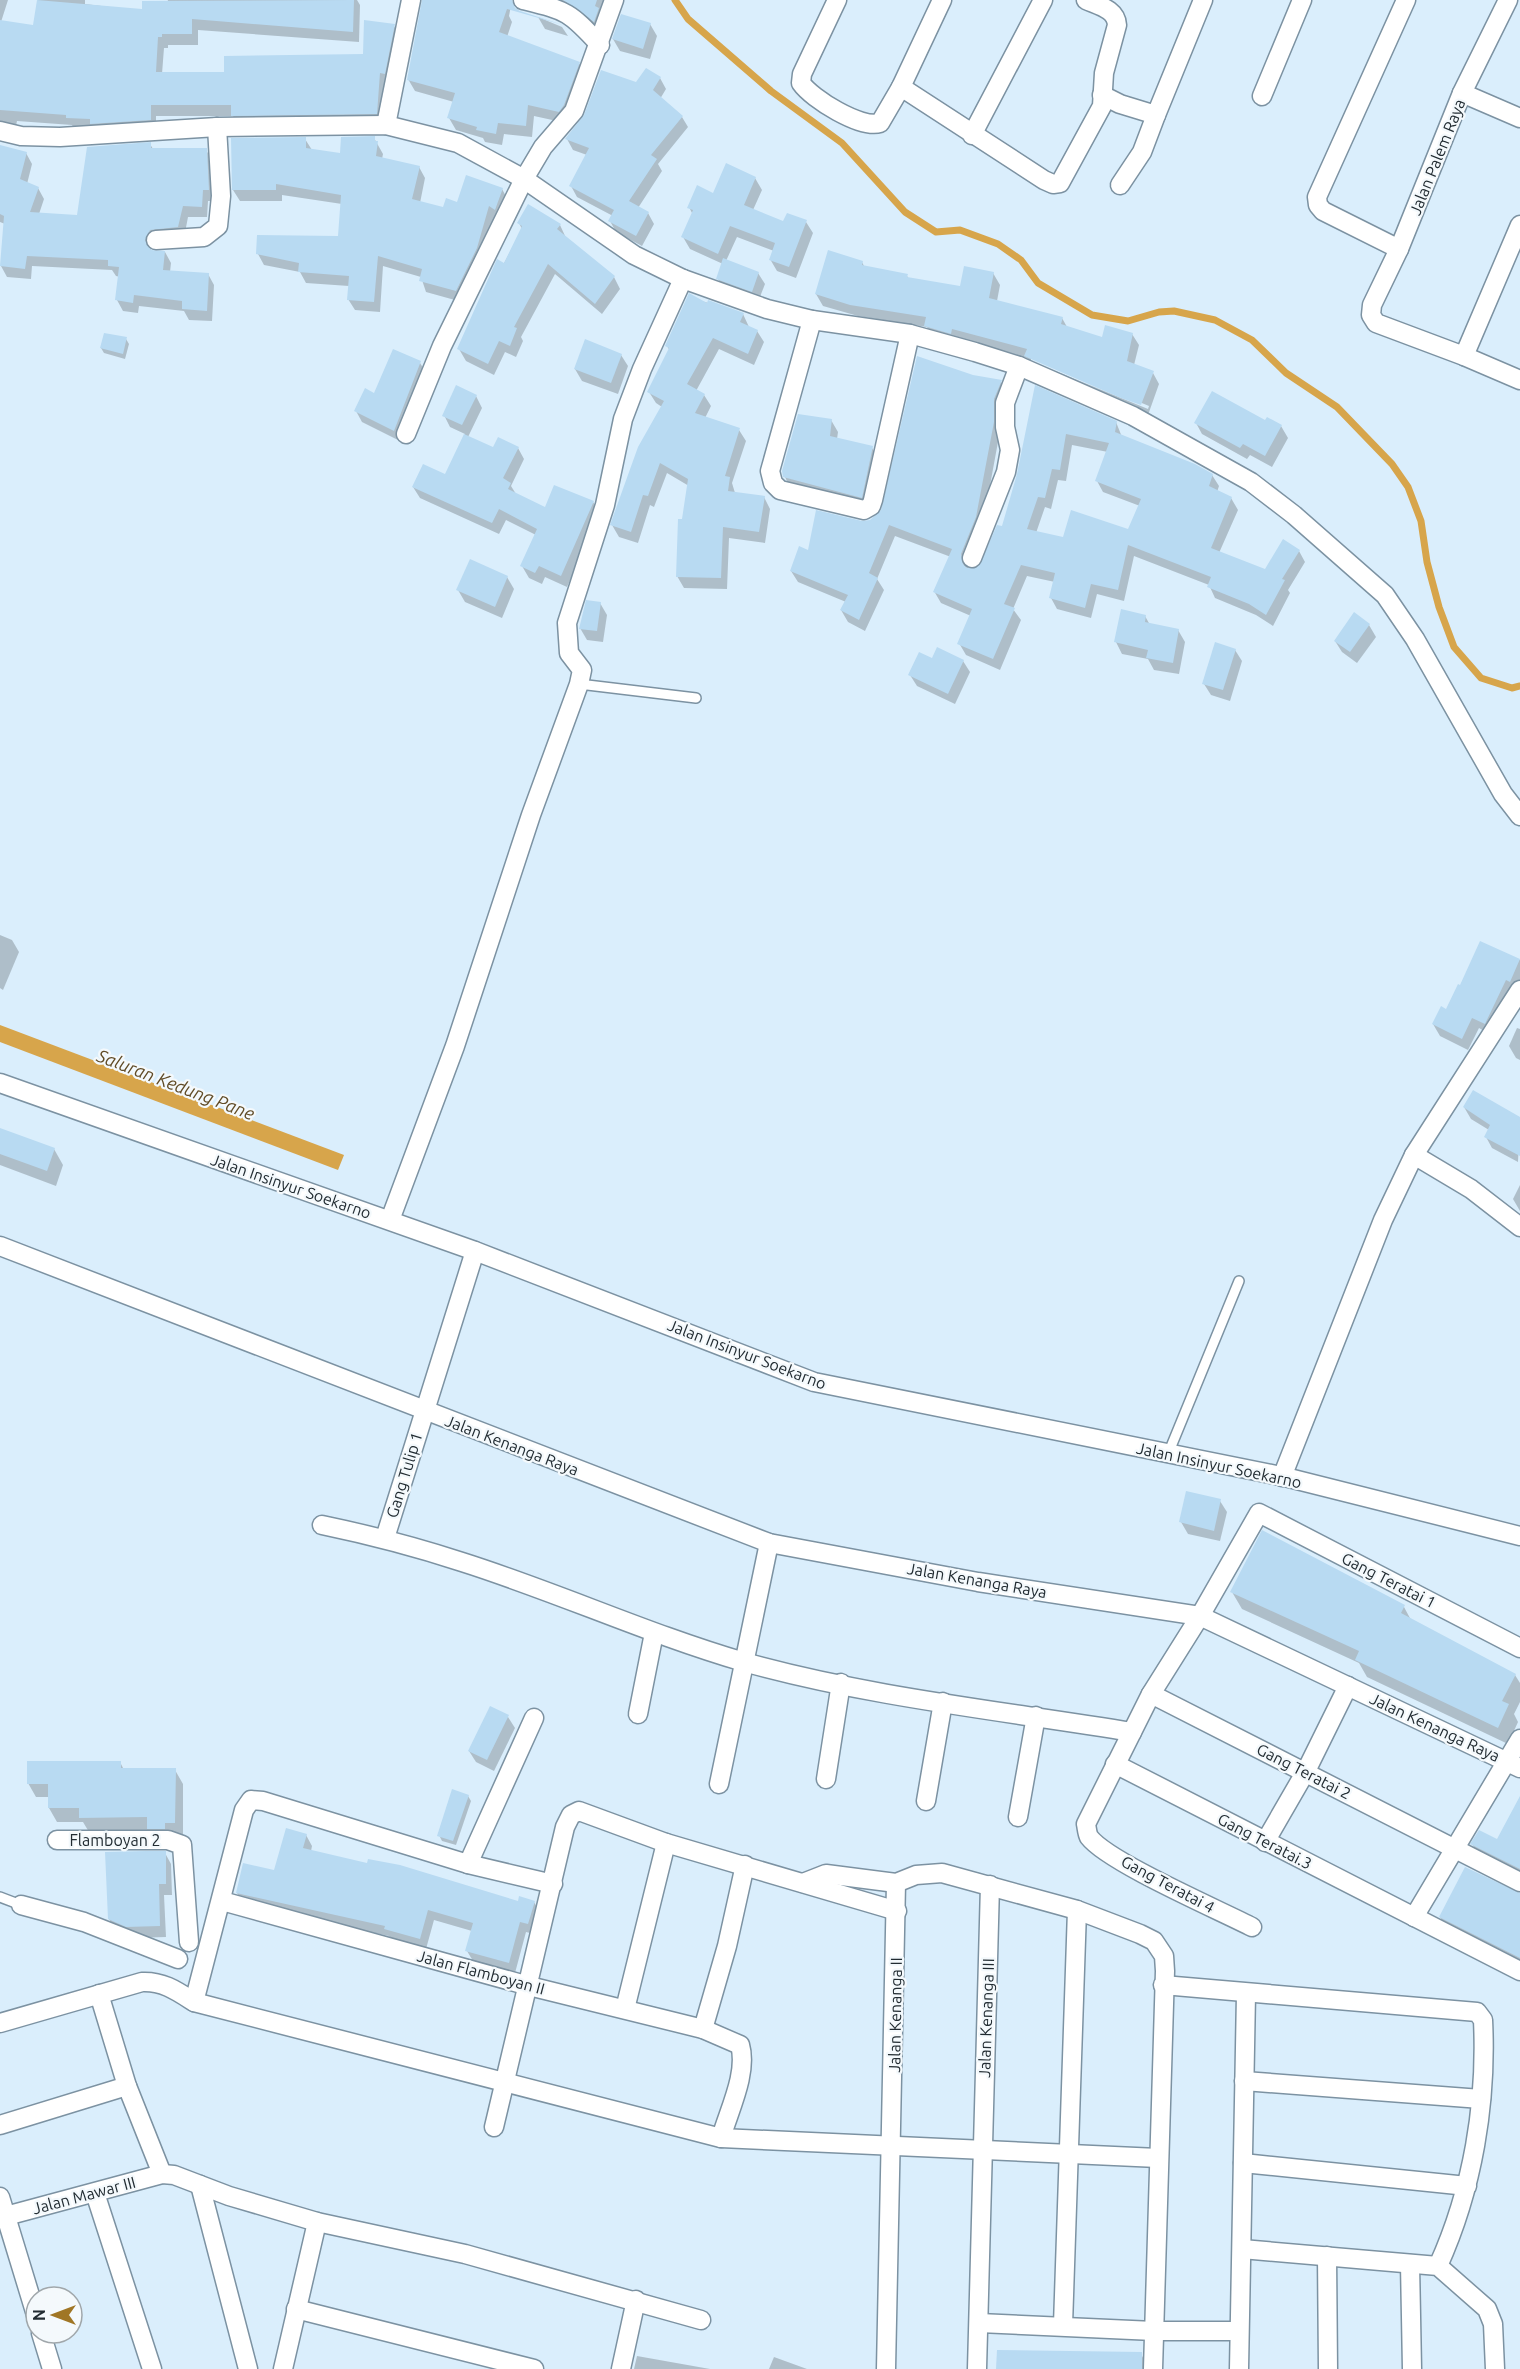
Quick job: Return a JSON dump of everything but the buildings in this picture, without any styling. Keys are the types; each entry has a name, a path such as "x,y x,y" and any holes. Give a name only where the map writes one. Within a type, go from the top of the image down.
{"street":[{"path":"386,125 411,0"},
{"path":"523,0 565,12 579,20 600,45"},
{"path":"406,434 442,346 524,179 543,147 574,111 600,45 614,0"},
{"path":"837,0 802,74 801,83 807,92 858,122 871,126 880,123 901,87 942,0"},
{"path":"972,135 1043,0"},
{"path":"901,87 1044,180 1053,184 1060,183 1102,106 1104,73 1117,25 1116,17 1111,12 1086,0"},
{"path":"1120,185 1142,152 1203,0"},
{"path":"1262,96 1302,0"},
{"path":"1399,249 1323,211 1318,205 1317,197 1406,0"},
{"name":"Jalan Palem Raya","path":"1464,356 1376,323 1371,315 1372,306 1399,249 1462,93 1508,0"},
{"path":"1462,93 1520,118"},
{"path":"1102,95 1120,104 1155,115"},
{"path":"0,132 21,136 60,137 217,127 386,125 458,143 524,179 634,255 683,279 767,309 812,320 910,334 1019,366 1133,416 1242,476 1294,515 1385,595 1415,639 1481,757 1520,816"},
{"path":"156,240 204,237 218,226 221,196 217,127"},
{"path":"1518,235 1464,356 1520,380"},
{"path":"390,1220 455,1046 531,815 579,684 582,670 568,653 567,623 605,505 623,419 642,369 683,279"},
{"path":"812,320 770,471 773,483 780,490 864,510 871,506 873,500 910,334"},
{"path":"972,558 1006,472 1010,450 1005,427 1005,403 1019,366"},
{"path":"1282,1477 1383,1220 1414,1155 1520,990"},
{"name":"Jalan Insinyur Soekarno","path":"0,1083 475,1251 814,1382 1282,1477 1520,1536"},
{"path":"1414,1155 1471,1189 1520,1227"},
{"name":"Jalan Kenanga Raya","path":"0,1246 326,1371 423,1412 769,1543 978,1582 1200,1616 1514,1765"},
{"name":"Gang Tulip 1","path":"385,1538 475,1251"},
{"name":"Gang Teratai 1","path":"1200,1616 1259,1513 1520,1648"},
{"path":"322,1525 385,1538 464,1562 654,1633 746,1662 943,1702 1132,1731"},
{"path":"719,1784 769,1543"},
{"path":"1115,1764 1151,1694 1200,1616"},
{"path":"638,1714 654,1633"},
{"path":"826,1779 841,1683"},
{"path":"1264,1842 1306,1771 1348,1686"},
{"name":"Gang Teratai 2","path":"1151,1694 1306,1771 1455,1851 1520,1882"},
{"path":"926,1801 943,1702"},
{"path":"1018,1817 1036,1716"},
{"path":"468,1864 534,1718"},
{"path":"1414,1917 1455,1851 1514,1765 1520,1739"},
{"name":"Gang Teratai 4","path":"1115,1764 1086,1824 1088,1835 1128,1864 1252,1928"},
{"name":"Gang Teratai.3","path":"1115,1764 1520,1971"},
{"path":"194,2002 244,1810 248,1802 255,1799 468,1864 553,1884"},
{"path":"494,2127 565,1827 571,1815 579,1811 666,1843 897,1911"},
{"name":"Flamboyan 2","path":"57,1840 168,1840 182,1845 189,1942"},
{"path":"625,2009 666,1843"},
{"path":"703,2029 727,1946 745,1865"},
{"path":"803,1882 825,1874 896,1882 927,1873 942,1873 1077,1910 1154,1941 1164,1956 1153,2369"},
{"name":"Jalan Kenanga II","path":"886,2369 896,1882"},
{"name":"Jalan Kenanga III","path":"977,2369 990,1885"},
{"path":"164,1984 189,1942 222,1901"},
{"name":"Jalan Flamboyan II","path":"222,1901 529,1986 703,2029 740,2045 743,2056 742,2069 721,2138"},
{"path":"21,1905 84,1922 178,1959"},
{"path":"1063,2325 1077,1910"},
{"path":"0,2023 142,1982 164,1984 194,2002 721,2138 1158,2158"},
{"path":"1163,1985 1246,1994 1477,2012 1483,2020 1481,2099 1467,2186 1454,2229 1438,2265"},
{"path":"99,1994 127,2086 162,2174 174,2175 317,2222 465,2254 702,2320"},
{"path":"1239,2369 1246,1994"},
{"path":"1244,2081 1481,2099"},
{"path":"0,2125 127,2086"},
{"path":"1243,2163 1467,2186"},
{"name":"Jalan Mawar III","path":"6,2216 162,2174"},
{"path":"200,2185 248,2369"},
{"path":"95,2193 152,2369"},
{"path":"0,2197 27,2285"},
{"path":"283,2369 317,2222"},
{"path":"1242,2249 1438,2265 1486,2309 1493,2324 1496,2369"},
{"path":"1327,2256 1328,2369"},
{"path":"1410,2264 1412,2369"},
{"path":"621,2369 636,2300"},
{"path":"296,2309 534,2369"},
{"path":"979,2323 1063,2325 1154,2331 1239,2331"},
{"path":"45,2345 52,2369"}],"lane":[{"path":"579,684 696,698"},
{"path":"1168,1454 1239,1281"},
{"path":"0,1897 21,1905"}],"shaded area":[{"path":"0,1025 344,1155 338,1170 0,1042"}],"waterway":[{"path":"675,0 688,19 771,91 842,143 905,212 936,232 960,230 998,244 1021,260 1038,283 1092,315 1128,321 1159,312 1174,311 1215,320 1252,340 1286,373 1337,407 1392,464 1408,487 1421,521 1427,562 1439,607 1454,647 1481,678 1512,688 1520,686"}],"water label":[{"name":"Saluran Kedung Pane","path":"176,1084"}]}
